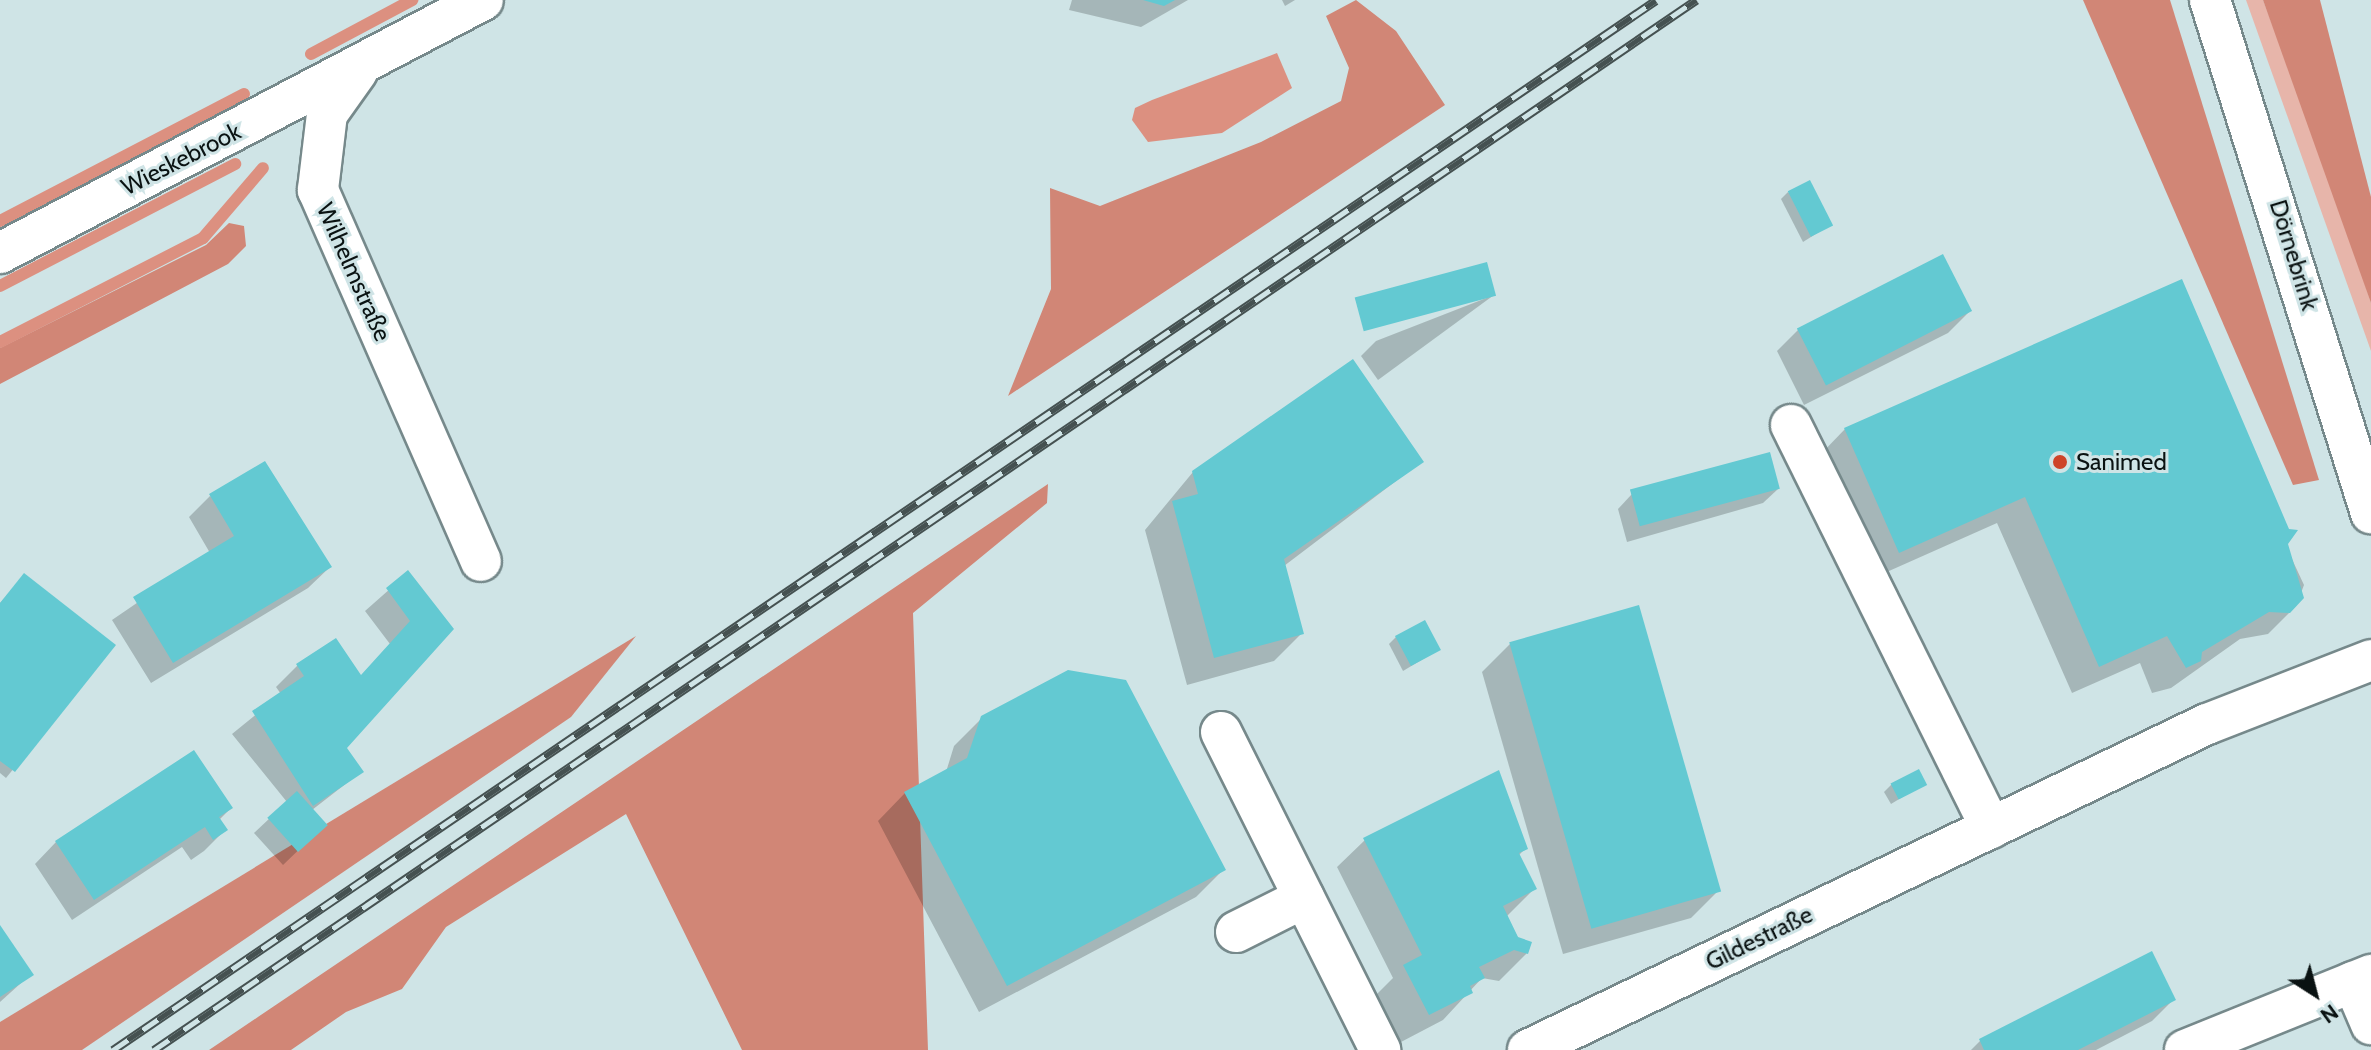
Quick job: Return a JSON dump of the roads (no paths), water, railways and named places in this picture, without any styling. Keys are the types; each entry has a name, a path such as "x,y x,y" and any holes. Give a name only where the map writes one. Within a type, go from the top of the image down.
{"street":[{"name":"Wilhelmstraße","path":"481,561 318,190 327,114 362,65 483,0"},
{"name":"Dörnebrink","path":"2210,0 2371,513"},
{"name":"Wieskebrook","path":"0,253 362,65"},
{"path":"1791,425 1991,828"},
{"name":"Gildestraße","path":"1541,1047 2207,724 2371,660"},
{"path":"1221,732 1380,1050"},
{"path":"1236,932 1304,898"},
{"path":"2185,1050 2362,978 2371,1024"}],"waterway":[{"path":"311,54 412,0"},
{"path":"0,221 244,94"},
{"path":"0,286 235,164"},
{"path":"0,342 203,238 263,168"}],"railway":[{"path":"113,1050 1656,0"},
{"path":"154,1050 1696,0"}],"place":[{"name":"Sanimed","path":"2060,462"}]}
